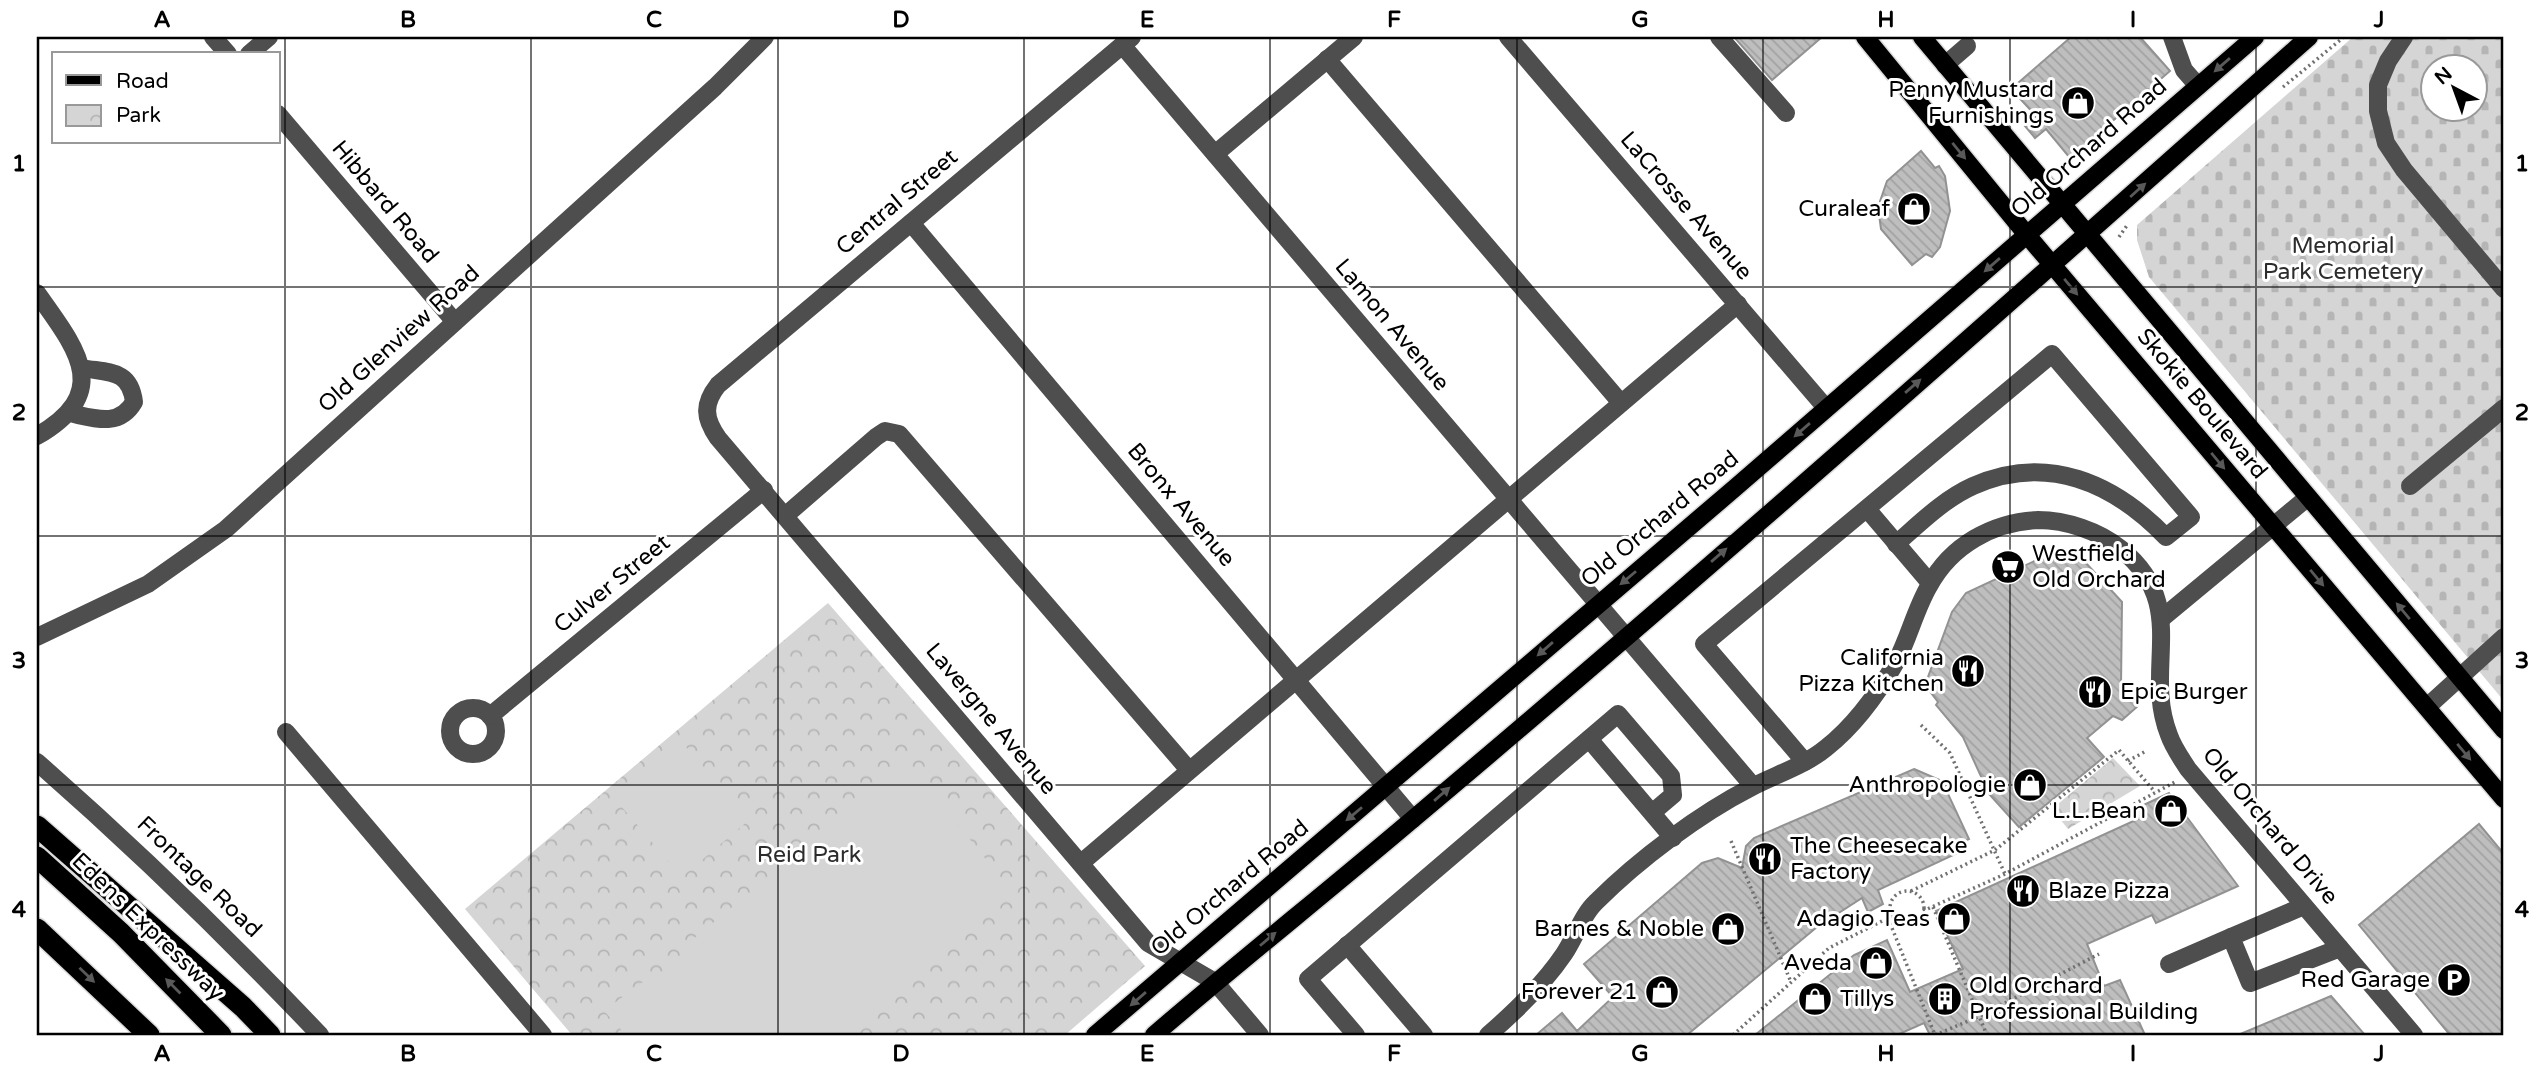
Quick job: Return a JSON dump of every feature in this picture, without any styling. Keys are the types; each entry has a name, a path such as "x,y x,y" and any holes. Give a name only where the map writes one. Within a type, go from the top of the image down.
{"highway":[{"path":"37,826 233,998 270,1035"},
{"name":"Edens Expressway","path":"37,857 121,933 220,1035"},
{"path":"37,929 149,1035"}],"main road":[{"name":"Skokie Boulevard","path":"1866,37 2052,265 2504,799"},
{"name":"Skokie Boulevard","path":"1922,37 2504,730"},
{"name":"Old Orchard Road","path":"1095,1035 2255,37"},
{"path":"1157,1034 1215,982 1413,819 1625,637 2087,235 2309,37"}],"street":[{"path":"213,37 226,52"},
{"path":"251,52 269,37"},
{"name":"Old Glenview Road","path":"37,637 148,584 226,529 715,87 765,37"},
{"path":"1215,154 1354,37"},
{"name":"LaCrosse Avenue","path":"1508,37 1826,408"},
{"path":"1719,37 1786,113"},
{"path":"2172,37 2184,70 2198,86"},
{"path":"2404,37 2388,61 2378,85 2378,111 2386,143 2504,289"},
{"name":"Lamon Avenue","path":"1127,41 1215,154 1625,637"},
{"name":"Central Street","path":"706,413 708,398 718,385 1127,41"},
{"path":"1945,65 1968,46"},
{"path":"1327,59 1621,403"},
{"name":"Hibbard Road","path":"280,116 455,322"},
{"name":"Bronx Avenue","path":"911,223 1413,819"},
{"path":"37,293 71,340 82,368 82,388 69,413 37,436"},
{"path":"1081,863 1738,304"},
{"path":"1805,762 1704,644 2052,354 2191,517 2166,537 2133,506 2102,486 2082,478 2041,473 2019,474 1974,486 1938,509 1896,544"},
{"path":"69,413 111,420 127,414 134,402 130,383 121,375 82,368"},
{"path":"2410,486 2504,408"},
{"name":"Lavergne Avenue","path":"706,413 709,426 718,438 1148,943 1215,982 1260,1035"},
{"path":"786,515 876,437 885,431 899,434 1189,770"},
{"name":"Culver Street","path":"490,716 764,490"},
{"path":"2161,619 2307,498"},
{"path":"1867,509 1930,583"},
{"name":"Old Orchard Drive","path":"1488,1035 1550,974 1594,903 1688,825 1753,786 1805,762 1826,748 1845,730 1879,688 1905,643 1930,583 1963,545 1981,533 2022,521 2063,523 2101,536 2134,561 2157,596 2161,619 2162,687 2168,734 2188,769 2414,1035"},
{"path":"1625,637 1753,786"},
{"path":"2427,707 2504,637"},
{"path":"1356,1035 1308,979 1618,714 1671,776 1673,795 1653,812"},
{"path":"286,732 543,1035"},
{"path":"1589,739 1673,838"},
{"name":"Frontage Road","path":"37,762 128,841 223,932 320,1035"},
{"path":"2169,964 2304,906"},
{"path":"2231,937 2250,983 2340,948"},
{"path":"1347,945 1419,1033"}],"path":[{"path":"2281,88 2344,37"},
{"path":"2119,237 2134,218"},
{"path":"1921,725 1950,753 2005,874"},
{"path":"2099,954 1978,1017 1935,1035 1890,917 1890,906 1895,896 1911,891 1995,850 2119,750 2155,792"},
{"path":"2128,761 2146,751"},
{"path":"1890,917 1901,923 1912,924 1923,911 2005,874 2177,782"},
{"path":"1731,841 1791,982"},
{"path":"1911,891 1922,901 1923,911"},
{"path":"1933,907 1987,1035"},
{"path":"1733,1035 1829,948 1890,917"}],"green space":[{"name":"Memorial Park Cemetery","path":"2353,37 2504,37 2504,701 2149,277 2137,240 2137,225"},
{"name":"Reid Park","path":"828,603 1145,966 1065,1035 572,1035 465,909"},
{"path":"681,741 749,820 682,877 614,798"},
{"path":"2113,758 2140,786 2068,829 2052,809"},
{"path":"908,763 1014,894 860,1020 865,1027 856,1035 626,1035 604,1011 641,983 691,963 681,949"}],"building":[{"path":"1734,37 1822,37 1772,80"},
{"name":"Penny Mustard Furnishings","path":"2071,37 2140,37 2170,71 2070,158 2046,129 2035,138 2025,126 2036,116 2011,89"},
{"name":"Curaleaf","path":"1921,151 1935,168 1939,166 1945,176 1950,211 1940,247 1932,257 1926,254 1912,265 1881,229 1878,207 1887,181"},
{"path":"2041,558 2085,562 2122,602 2121,687 2138,706 2122,720 2113,716 2087,738 2104,757 2019,827 1989,794 1963,737 1936,705 1938,702 1925,685 1952,612 1966,593"},
{"path":"1914,769 1942,781 1969,839 1957,845 1962,851 1878,890 1883,904 1868,912 1862,898 1817,927 1687,1035 1536,1035 1562,1013 1577,1031 1613,997 1584,964 1702,863 1718,858 1742,868 1746,846 1754,838"},
{"path":"2169,793 2238,886 2156,923 2152,915 2087,944 2104,986 2120,980 2145,1035 1930,1035 1924,1023 1897,1035 1755,1035 1854,955 1887,940 1910,992 1963,969 1936,911 2138,819 2133,810"},
{"name":"Red Garage","path":"2479,824 2504,854 2504,1035 2450,1035 2359,925"},
{"path":"2331,996 2365,1035 2238,1035"}],"place":[{"name":"Penny Mustard Furnishings","path":"2078,103"},
{"name":"Curaleaf","path":"1914,209"},
{"name":"Westfield Old Orchard","path":"2008,567"},
{"name":"California Pizza Kitchen","path":"1968,671"},
{"name":"Epic Burger","path":"2095,692"},
{"name":"Anthropologie","path":"2030,785"},
{"name":"L.L.Bean","path":"2171,811"},
{"name":"The Cheesecake Factory","path":"1765,859"},
{"name":"Blaze Pizza","path":"2023,891"},
{"name":"Adagio Teas","path":"1954,919"},
{"name":"Barnes & Noble","path":"1728,929"},
{"name":"Aveda","path":"1876,963"},
{"name":"Red Garage","path":"2454,980"},
{"name":"Forever 21","path":"1662,992"},
{"name":"Tillys","path":"1815,999"},
{"name":"Old Orchard Professional Building","path":"1945,999"}]}
